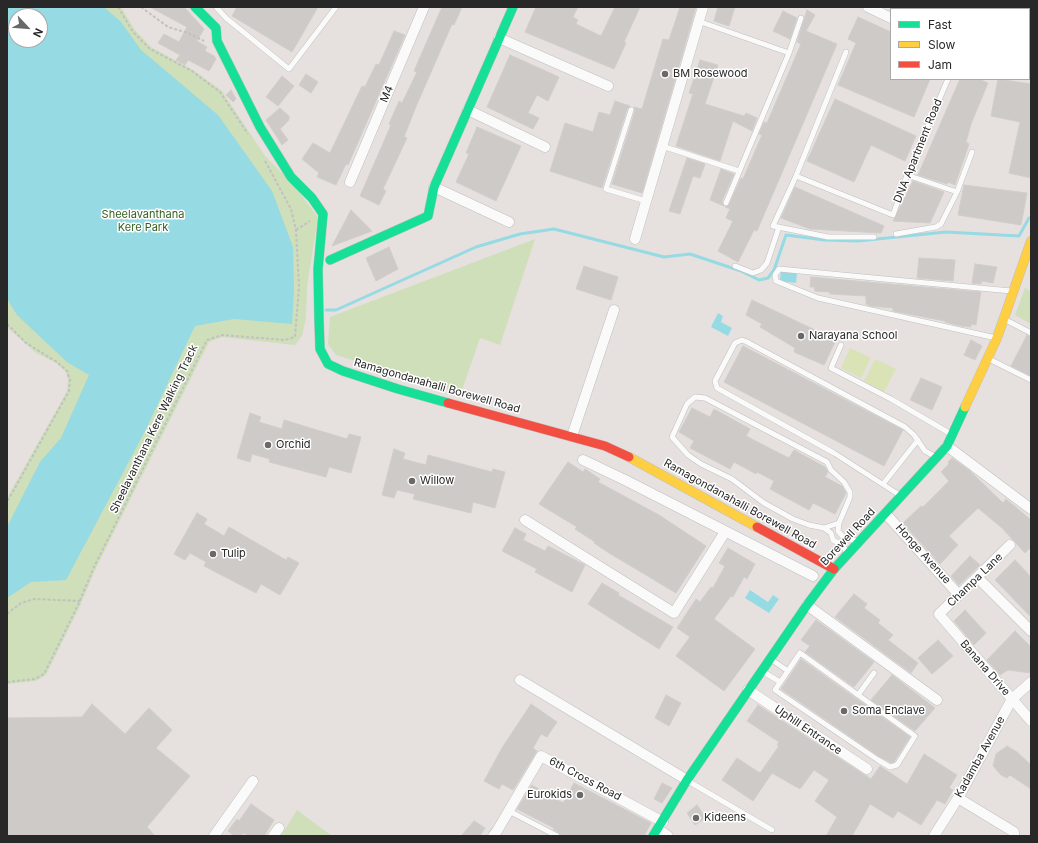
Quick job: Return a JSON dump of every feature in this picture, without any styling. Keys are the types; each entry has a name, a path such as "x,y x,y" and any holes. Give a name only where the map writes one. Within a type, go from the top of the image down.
{"street":[{"path":"195,7 216,28 217,41 260,127 291,177 312,198 323,214"},
{"name":"M4","path":"350,182 424,7"},
{"path":"330,260 428,216 434,187 513,7"},
{"path":"635,239 703,7"},
{"path":"868,7 890,18"},
{"path":"499,38 608,86"},
{"path":"468,110 545,147"},
{"path":"434,187 509,222"},
{"name":"Ramagondanahalli Borewell Road","path":"323,214 323,229 318,269 319,320 320,349 328,364 343,371 398,389 605,446 629,457 834,569"},
{"name":"Borewell Road","path":"658,829 687,780 824,582 847,554 886,514 947,446 997,338 1031,241"},
{"path":"572,436 614,310"},
{"path":"947,446 1031,509"},
{"path":"583,460 813,576"},
{"name":"Honge Avenue","path":"886,514 960,595"},
{"path":"525,520 674,614 726,532"},
{"name":"Champa Lane","path":"939,614 1010,545"},
{"path":"977,577 1031,631"},
{"path":"807,605 937,700"},
{"name":"Banana Drive","path":"939,614 1031,721"},
{"path":"520,680 687,780"},
{"name":"Kadamba Avenue","path":"934,836 958,798 1012,699 1031,682"},
{"name":"Uphill Entrance","path":"748,690 867,769"},
{"name":"6th Cross Road","path":"495,834 541,756 658,829"},
{"path":"214,836 253,781"},
{"path":"958,798 1014,832 1014,836"},
{"path":"658,829 668,836"}],"lane":[{"path":"216,7 226,18 289,69 336,7"},
{"path":"216,28 226,18"},
{"path":"726,203 789,53 802,18"},
{"path":"698,22 789,53"},
{"path":"846,52 796,176 773,226 828,237 874,237"},
{"name":"DNA Apartment Road","path":"796,176 893,215 907,175 948,80"},
{"path":"631,110 606,189 646,201"},
{"path":"662,146 739,171"},
{"path":"896,234 936,227 941,224 957,192 972,152"},
{"path":"907,175 957,192"},
{"path":"735,266 753,273 761,270 767,263 779,227"},
{"path":"997,338 818,298 776,280 775,275 780,269 1013,291"},
{"path":"1004,319 1031,333"},
{"path":"902,496 834,454 717,388 715,381 735,343 742,340 747,342 905,427 918,440 925,451 936,458"},
{"path":"841,345 830,368 891,399 952,434"},
{"path":"988,359 1031,380"},
{"path":"847,554 843,546 833,540 831,533 824,528 809,525 793,519 764,503 732,479 701,464 688,455 672,437 687,404 695,397 704,398 828,462 831,470 844,482 850,492 850,497 838,523 838,530 845,539 858,542"},
{"path":"883,484 918,440"},
{"path":"824,528 838,523"},
{"path":"813,576 824,582"},
{"path":"800,653 915,736 897,765 890,767 878,760 775,690 788,671 800,653"},
{"path":"770,659 788,671"},
{"path":"761,671 780,682"},
{"path":"858,695 874,673"},
{"path":"687,780 772,830"},
{"path":"509,811 557,836"}],"path":[{"path":"118,7 134,32 150,49 192,71 220,92 250,137"},
{"path":"141,7 168,27 188,32 209,42 217,41"},
{"name":"Sheelavanthana Kere Walking Track","path":"7,682 36,679 44,674 80,601 97,561 207,340 222,335 285,340 295,336 299,287 296,230 291,210 263,157"},
{"path":"296,230 323,214"},
{"path":"7,324 26,343 57,362 67,371 70,380 69,391 7,502"},
{"path":"7,614 21,603 34,599 80,601"}],"green space":[{"name":"Sheelavanthana Kere Park","path":"7,7 121,7 135,30 151,47 193,70 222,91 265,156 294,185 317,216 307,286 306,318 302,336 295,345 222,337 209,342 96,568 80,606 46,675 36,681 7,684 7,498 67,391 68,380 66,372 56,363 36,353 7,327"},
{"path":"535,239 500,345 480,338 461,393 336,355 328,344 330,317"},
{"path":"1025,288 1031,291 1031,324 1015,315"},
{"path":"850,348 871,358 861,378 841,368"},
{"path":"875,359 896,369 884,392 864,381"},
{"path":"297,810 332,836 281,836"}],"water":[{"name":"Sheelavanthana Kere Park","path":"7,7 104,7 121,22 141,50 218,115 272,191 293,247 294,289 292,324 234,319 195,326 144,433 66,580 31,582 7,598 7,527 40,462 61,438 89,375 67,362 17,315 7,299"},
{"path":"781,271 797,273 796,283 780,281"},
{"path":"718,313 723,316 721,322 732,328 728,336 711,327"},
{"path":"750,590 768,602 773,595 779,599 769,613 745,598"}],"building":[{"path":"150,7 182,7 186,9 204,29 197,41 207,47 205,51 214,56 216,59 209,71 188,60 185,65 176,60 180,55 158,43 164,34 179,42 187,27"},
{"path":"237,7 318,7 292,52 232,16"},
{"path":"442,7 462,7 454,25 452,24 415,109 404,137 407,138 383,189 386,191 379,205 360,196 391,125 389,124 399,101 402,103 417,72 414,71"},
{"path":"536,7 578,7 573,17 578,20 576,24 601,36 615,7 640,7 624,42 626,43 614,69 525,32"},
{"name":"BM Rosewood","path":"680,7 696,7 642,193 612,184 635,111 634,107 642,109 663,39 669,40"},
{"path":"718,7 735,7 729,26 714,21"},
{"path":"807,10 815,15 806,31 837,44 757,231 754,230 738,262 718,251 733,221 726,218 730,209 725,207 729,205 741,178 743,179 762,135 759,134 764,122 767,123 801,44 797,42"},
{"path":"783,11 797,18 790,39 773,31"},
{"path":"858,17 890,32 890,80 930,80 914,117 838,85 856,43 848,39"},
{"path":"394,31 405,35 348,165 346,164 336,185 317,177 319,173 302,159 313,143 330,153 362,86 365,87 376,64 379,65"},
{"path":"510,55 559,77 548,101 537,95 528,113 539,118 533,129 487,107"},
{"path":"700,60 718,65 705,104 744,116 746,113 757,118 752,131 733,121 720,161 676,146 693,94 689,93"},
{"path":"306,74 318,82 311,93 299,85"},
{"path":"282,76 294,86 278,106 266,97"},
{"path":"960,80 981,80 988,83 971,124 966,142 969,144 955,185 918,175"},
{"path":"998,80 1031,84 1031,178 1009,173 1020,122 991,116"},
{"path":"231,90 236,99 233,102 226,95"},
{"path":"835,99 916,136 905,161 871,145 854,182 807,161"},
{"path":"615,101 630,106 627,109 602,188 550,171 565,123 593,132 599,112 610,115"},
{"path":"280,108 289,116 289,120 280,129 288,140 282,145 266,120"},
{"path":"477,127 521,146 496,201 456,182 469,154 466,153"},
{"path":"687,158 705,164 700,178 693,176 680,214 669,211"},
{"path":"721,169 734,174 722,201 724,206 710,200"},
{"path":"913,181 944,192 930,223 893,221"},
{"path":"964,185 1027,193 1021,225 958,215"},
{"path":"795,187 884,226 881,233 810,229 781,218"},
{"path":"351,210 372,231 332,246"},
{"path":"389,247 398,269 376,281 366,258"},
{"path":"919,258 955,260 953,281 917,278"},
{"path":"975,264 997,267 993,283 982,281 981,284 972,283"},
{"path":"584,266 618,277 611,300 576,289"},
{"path":"811,277 981,292 976,325 971,324 971,327 961,326 945,321 893,311 893,308 870,306 866,304 866,296 830,294 830,292 815,291 814,287 810,287"},
{"path":"752,300 836,340 824,365 794,352 795,348 760,327 762,324 746,315"},
{"path":"1027,335 1031,337 1031,376 1011,366"},
{"path":"971,340 982,346 975,360 964,355"},
{"path":"743,346 903,430 884,466 724,382"},
{"path":"921,378 942,387 932,410 910,400"},
{"path":"692,408 710,417 714,409 750,429 746,436 789,458 794,450 825,467 828,472 825,477 842,486 846,493 835,514 813,503 809,510 770,489 774,481 757,472 756,474 734,462 730,469 690,448 694,441 679,432"},
{"name":"Orchid","path":"250,413 261,417 259,422 282,429 284,420 347,439 349,434 361,437 351,473 329,467 326,477 269,462 270,459 252,454 250,462 237,458"},
{"name":"Willow","path":"394,449 405,453 403,459 426,465 428,455 492,472 493,469 505,472 495,508 473,502 471,513 413,499 415,494 397,490 394,498 382,495"},
{"path":"952,458 970,471 1003,503 1006,499 1031,520 1031,547 1025,553 1002,528 978,508 949,536 958,545 940,564 903,523 921,506 923,507 949,481 941,472 949,464 948,462"},
{"path":"568,462 583,472 585,469 600,479 598,482 659,515 706,546 676,593 609,553 575,529 577,527 539,504"},
{"name":"Tulip","path":"197,513 207,519 204,524 224,536 229,527 286,560 288,557 299,563 280,595 261,584 256,593 204,566 206,562 190,553 185,560 174,554"},
{"path":"515,528 526,534 523,540 545,551 548,546 585,565 572,592 535,572 537,569 502,551"},
{"path":"728,548 755,564 747,579 744,577 733,597 731,596 714,619 755,649 724,691 676,656 690,637 677,628 696,599 700,602 711,587 713,588 725,566 719,563"},
{"path":"970,556 980,565 959,585 951,576"},
{"path":"1015,560 1031,577 1031,617 995,580"},
{"path":"602,583 619,593 618,595 673,627 659,649 588,604"},
{"path":"854,594 867,604 864,608 880,620 878,623 893,635 888,640 918,663 911,673 835,617"},
{"path":"965,610 986,633 974,645 954,621"},
{"path":"816,620 874,662 854,687 805,652 810,646 801,640"},
{"path":"1015,631 1031,647 1031,673 1008,670 1000,675 987,660"},
{"path":"938,640 953,656 932,674 918,658"},
{"name":"Soma Enclave","path":"801,659 910,737 894,762 891,763 880,757 781,689"},
{"path":"892,675 935,708 915,731 871,700"},
{"path":"666,695 681,703 669,726 655,718"},
{"path":"92,704 125,734 149,708 172,730 156,748 190,776 147,827 155,836 7,836 7,718 82,717"},
{"path":"531,704 557,722 547,737 541,734 533,748 537,751 513,790 502,784 499,789 484,781 502,748"},
{"path":"758,705 871,779 880,766 907,784 924,754 957,775 949,788 953,790 945,804 937,800 921,825 898,811 893,818 870,804 852,836 826,836 837,817 815,801 829,780 814,770 800,789 772,773 753,801 722,780 737,758 760,773 779,746 777,745 779,742 747,721"},
{"path":"1007,746 1017,752 1031,765 1031,789 1010,775 1007,778 1001,775 993,766 996,754"},
{"path":"574,783 651,823 644,836 561,836 553,829 554,828 517,809 532,785 563,803"},
{"path":"662,783 672,788 662,803 654,799"},
{"path":"251,804 274,820 264,836 249,836 243,833 241,836 234,836 228,831 237,819 239,821"},
{"path":"697,805 706,818 695,825 687,813"},
{"path":"474,821 485,828 480,836 461,836"}],"waterway":[{"path":"326,310 336,310 476,247 520,234 554,229 664,257 690,254 741,271 759,280 768,278 774,270 786,235 824,240 858,241 946,232 1019,236 1029,218 1031,218"}],"traffic: fast":[{"path":"195,7 216,28 217,41 260,127 291,177 312,198 323,214 318,269 319,320 320,349 328,364 343,371 398,389 448,403"},
{"path":"330,260 428,216 434,187 513,7"},
{"path":"653,836 687,780 807,605 834,569 947,446 965,407"}],"traffic: slow":[{"path":"965,407 997,338 1031,241"},
{"path":"629,457 757,527"}],"traffic: jam":[{"path":"448,403 605,446 629,457"},
{"path":"757,527 834,569"}],"place":[{"name":"BM Rosewood","path":"665,74"},
{"name":"Narayana School","path":"801,336"},
{"name":"Orchid","path":"268,445"},
{"name":"Willow","path":"412,481"},
{"name":"Tulip","path":"213,554"},
{"name":"Soma Enclave","path":"844,711"},
{"name":"Eurokids","path":"580,795"},
{"name":"Kideens","path":"696,818"}]}
